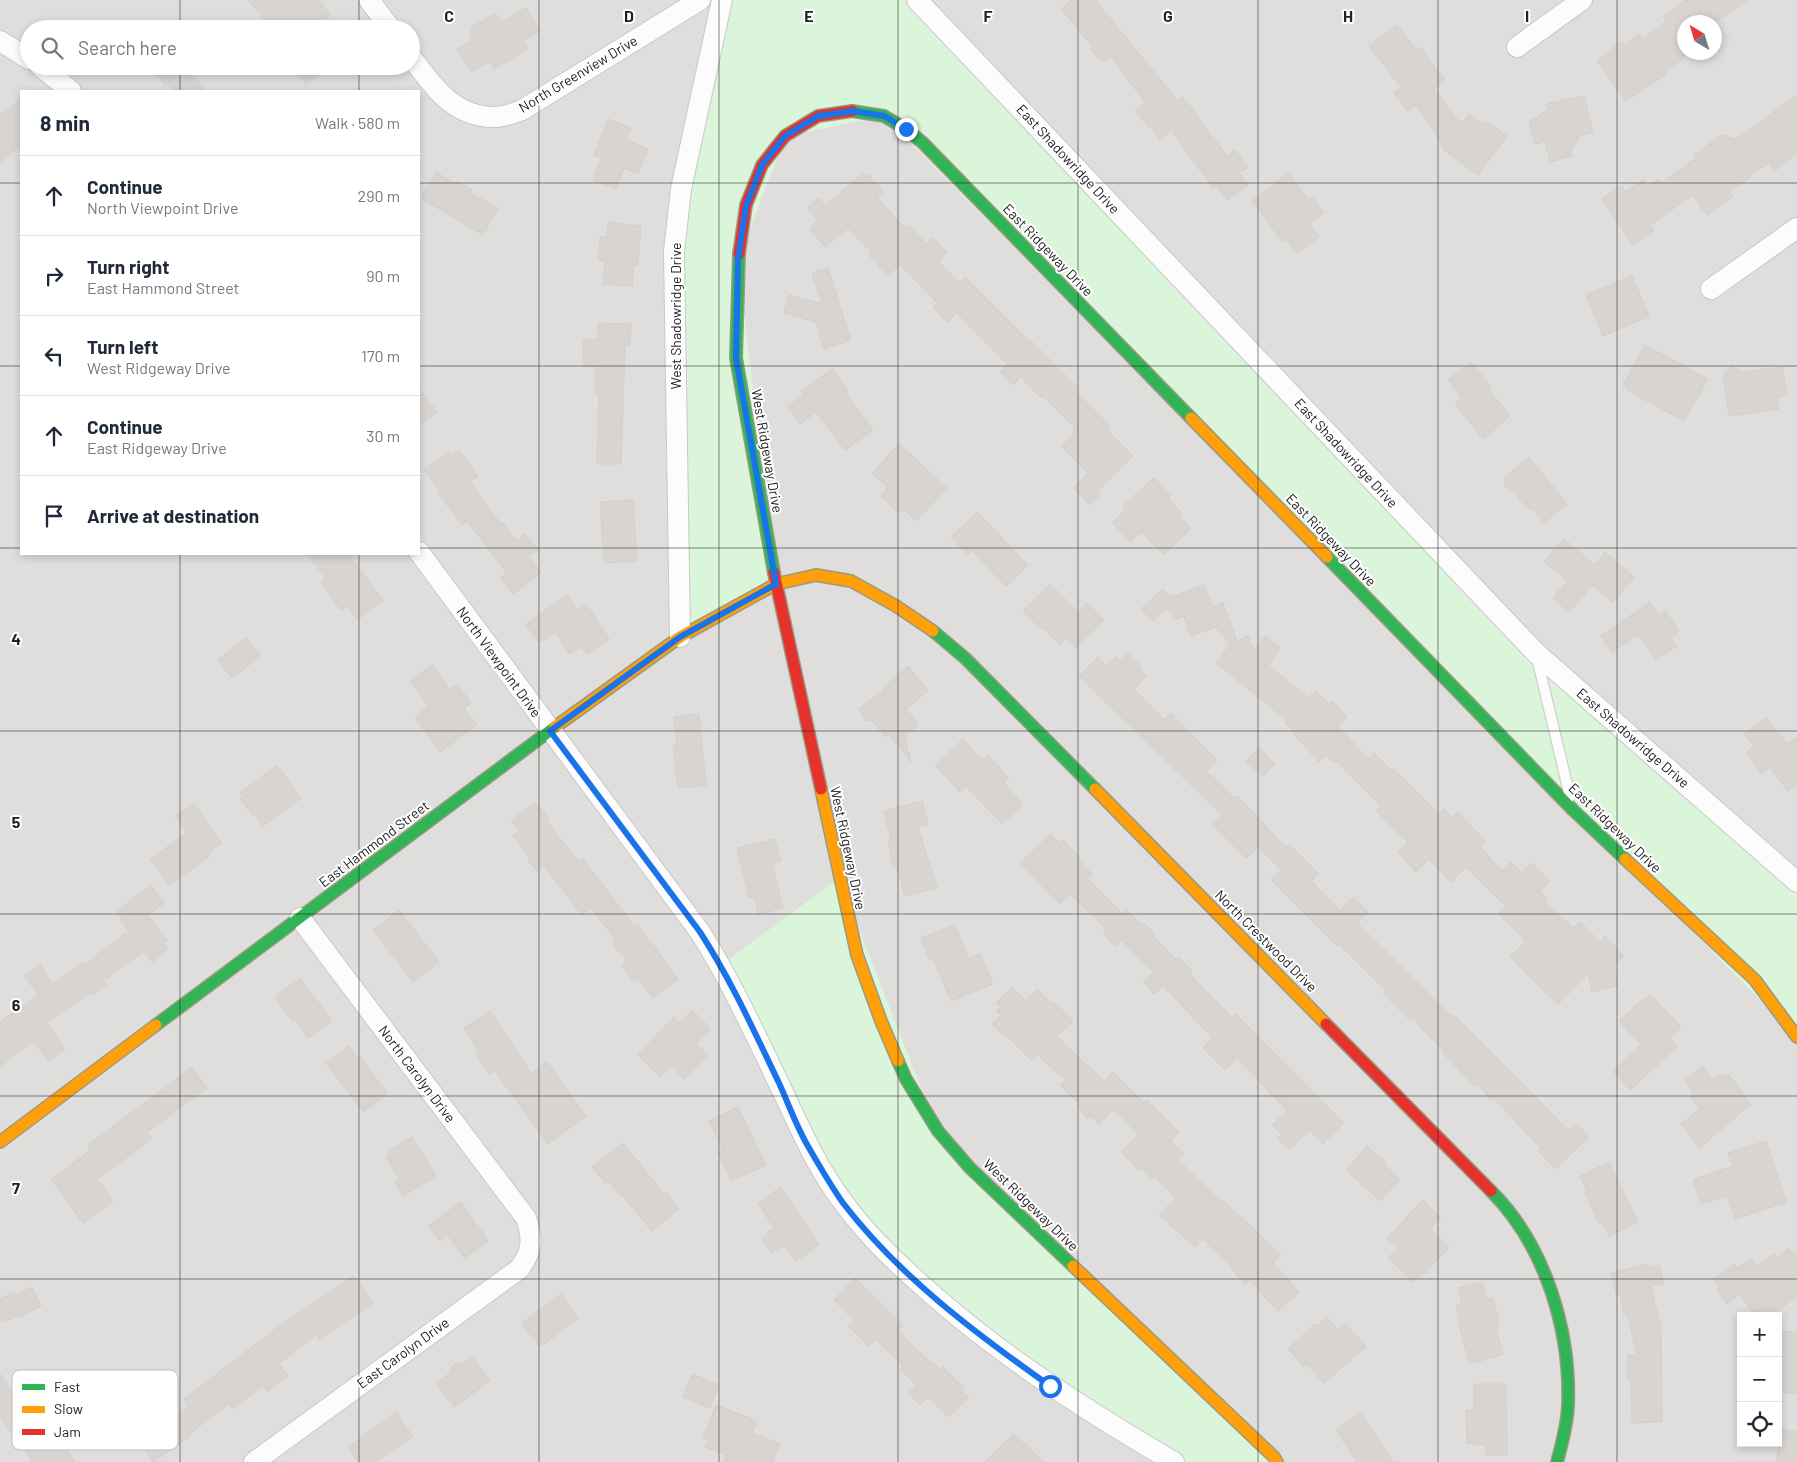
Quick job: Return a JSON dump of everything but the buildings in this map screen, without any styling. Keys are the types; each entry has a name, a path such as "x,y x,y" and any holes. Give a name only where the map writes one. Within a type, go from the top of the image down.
{"street":[{"path":"369,0 383,20"},
{"name":"North Greenview Drive","path":"420,69 433,86 452,104 473,115 497,117 522,110 700,0"},
{"name":"West Shadowridge Drive","path":"680,637 674,252 681,189 722,0"},
{"name":"East Shadowridge Drive","path":"917,0 1536,653 1797,882"},
{"path":"1517,47 1582,0"},
{"path":"0,41 20,53"},
{"path":"51,75 70,90"},
{"name":"East Ridgeway Drive","path":"818,116 853,111 884,116 923,142 1574,810 1755,980 1797,1037"},
{"name":"West Ridgeway Drive","path":"818,116 785,136 762,165 746,206 738,260 736,358 776,584 857,955 881,1021 906,1079 938,1131 970,1168 1274,1457 1277,1462"},
{"path":"1711,289 1797,228"},
{"name":"North Viewpoint Drive","path":"420,553 705,940 737,996 808,1146 843,1202 906,1272 998,1349 1104,1421 1174,1462"},
{"name":"North Crestwood Drive","path":"776,584 816,575 851,580 896,606 946,642 972,666 1504,1204 1526,1237 1540,1265 1562,1333 1567,1371 1568,1406 1564,1436 1557,1462"},
{"name":"East Hammond Street","path":"0,1142 550,731 680,637 776,584"},
{"name":"North Carolyn Drive","path":"300,918 526,1218 531,1231"},
{"name":"East Carolyn Drive","path":"254,1462 519,1269 528,1257 531,1231"}],"lane":[{"path":"1536,653 1574,810"}],"shaded area":[{"path":"0,0 722,0 738,260 785,136 884,116 1797,1037 1797,1462 1277,1462 721,965 1174,1462 0,1462"},
{"path":"917,0 1797,0 1797,882 1536,653"}],"green space":[{"path":"722,0 917,0 1536,653 1797,882 1797,1037 884,116 785,136 738,260 776,584 680,637 674,252"},
{"path":"839,878 938,1131 1277,1462 1174,1462 1050,1386 843,1202 721,965"}],"traffic: fast":[{"path":"852,111 884,116 906,129 923,143 1191,418"},
{"path":"739,254 736,358 774,573"},
{"path":"1327,557 1573,810 1625,859"},
{"path":"933,631 965,658 1095,789"},
{"path":"156,1025 555,727"},
{"path":"898,1061 906,1079 938,1131 970,1168 1073,1266"},
{"path":"1491,1191 1510,1213 1540,1263 1551,1290 1559,1319 1565,1348 1568,1406 1557,1462"}],"traffic: slow":[{"path":"1191,418 1327,557"},
{"path":"555,727 680,637 776,584 816,575 851,581 896,606 933,631"},
{"path":"821,789 857,955 898,1061"},
{"path":"1095,789 1326,1024"},
{"path":"1625,859 1755,980 1797,1037"},
{"path":"0,1142 156,1025"},
{"path":"1073,1266 1274,1457 1277,1462"}],"traffic: jam":[{"path":"739,254 746,205 762,165 785,136 818,116 852,111"},
{"path":"774,573 821,789"},
{"path":"1326,1024 1491,1191"}],"route":[{"path":"906,129 884,116 853,111 818,116 785,136 762,165 746,206 738,260 736,358 776,584 680,637 550,731 700,932 721,965 808,1146 843,1202 874,1240 906,1272 998,1349 1050,1386"}]}
